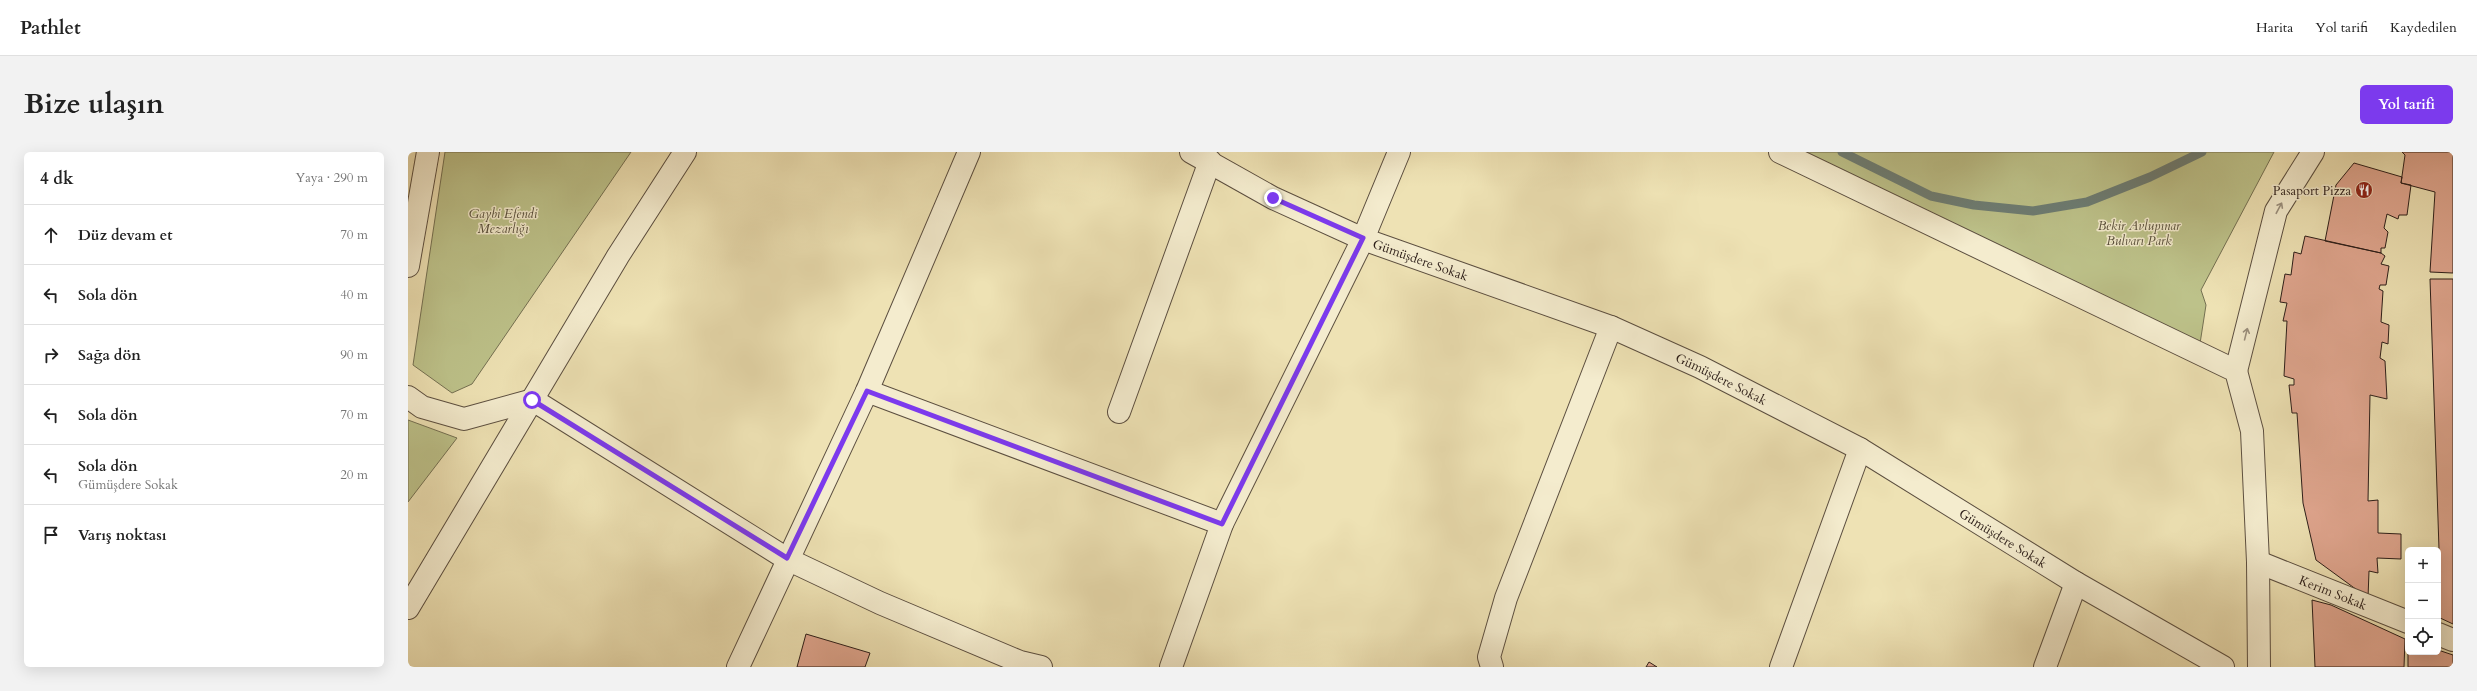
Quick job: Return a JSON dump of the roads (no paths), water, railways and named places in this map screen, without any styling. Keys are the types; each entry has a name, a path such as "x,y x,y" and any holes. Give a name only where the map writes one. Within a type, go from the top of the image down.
{"street":[{"path":"408,266 414,210 428,152"},
{"path":"408,608 618,256 685,152"},
{"path":"738,667 787,558 867,391 969,152"},
{"path":"1171,667 1222,524 1363,238 1399,152"},
{"path":"1780,152 2236,371"},
{"path":"2259,667 2258,562 2252,431 2236,371 2276,211 2313,152"},
{"path":"1119,412 1200,157"},
{"name":"Gümüşdere Sokak","path":"1200,157 1273,198 1363,238 1611,327 1700,367 1860,449 2076,583 2223,667"},
{"path":"1492,667 1489,657 1506,598 1611,327"},
{"path":"867,391 1222,524"},
{"path":"408,397 422,407 464,419 532,400 787,558 880,603 1019,664 1041,667"},
{"path":"1781,667 1860,449"},
{"name":"Kerim Sokak","path":"2258,562 2405,621"},
{"path":"2044,667 2076,583"},
{"path":"2441,635 2453,640"}],"waterway":[{"path":"1842,152 1931,196 1974,205 2033,211 2087,202 2150,177 2202,152"}],"place":[{"name":"Pasaport Pizza","path":"2364,190"}],"park label":[{"name":"Gaybi Efendi Mezarlığı","path":"503,220"},
{"name":"Bekir Avlupınar Bulvarı Park","path":"2139,232"}]}
